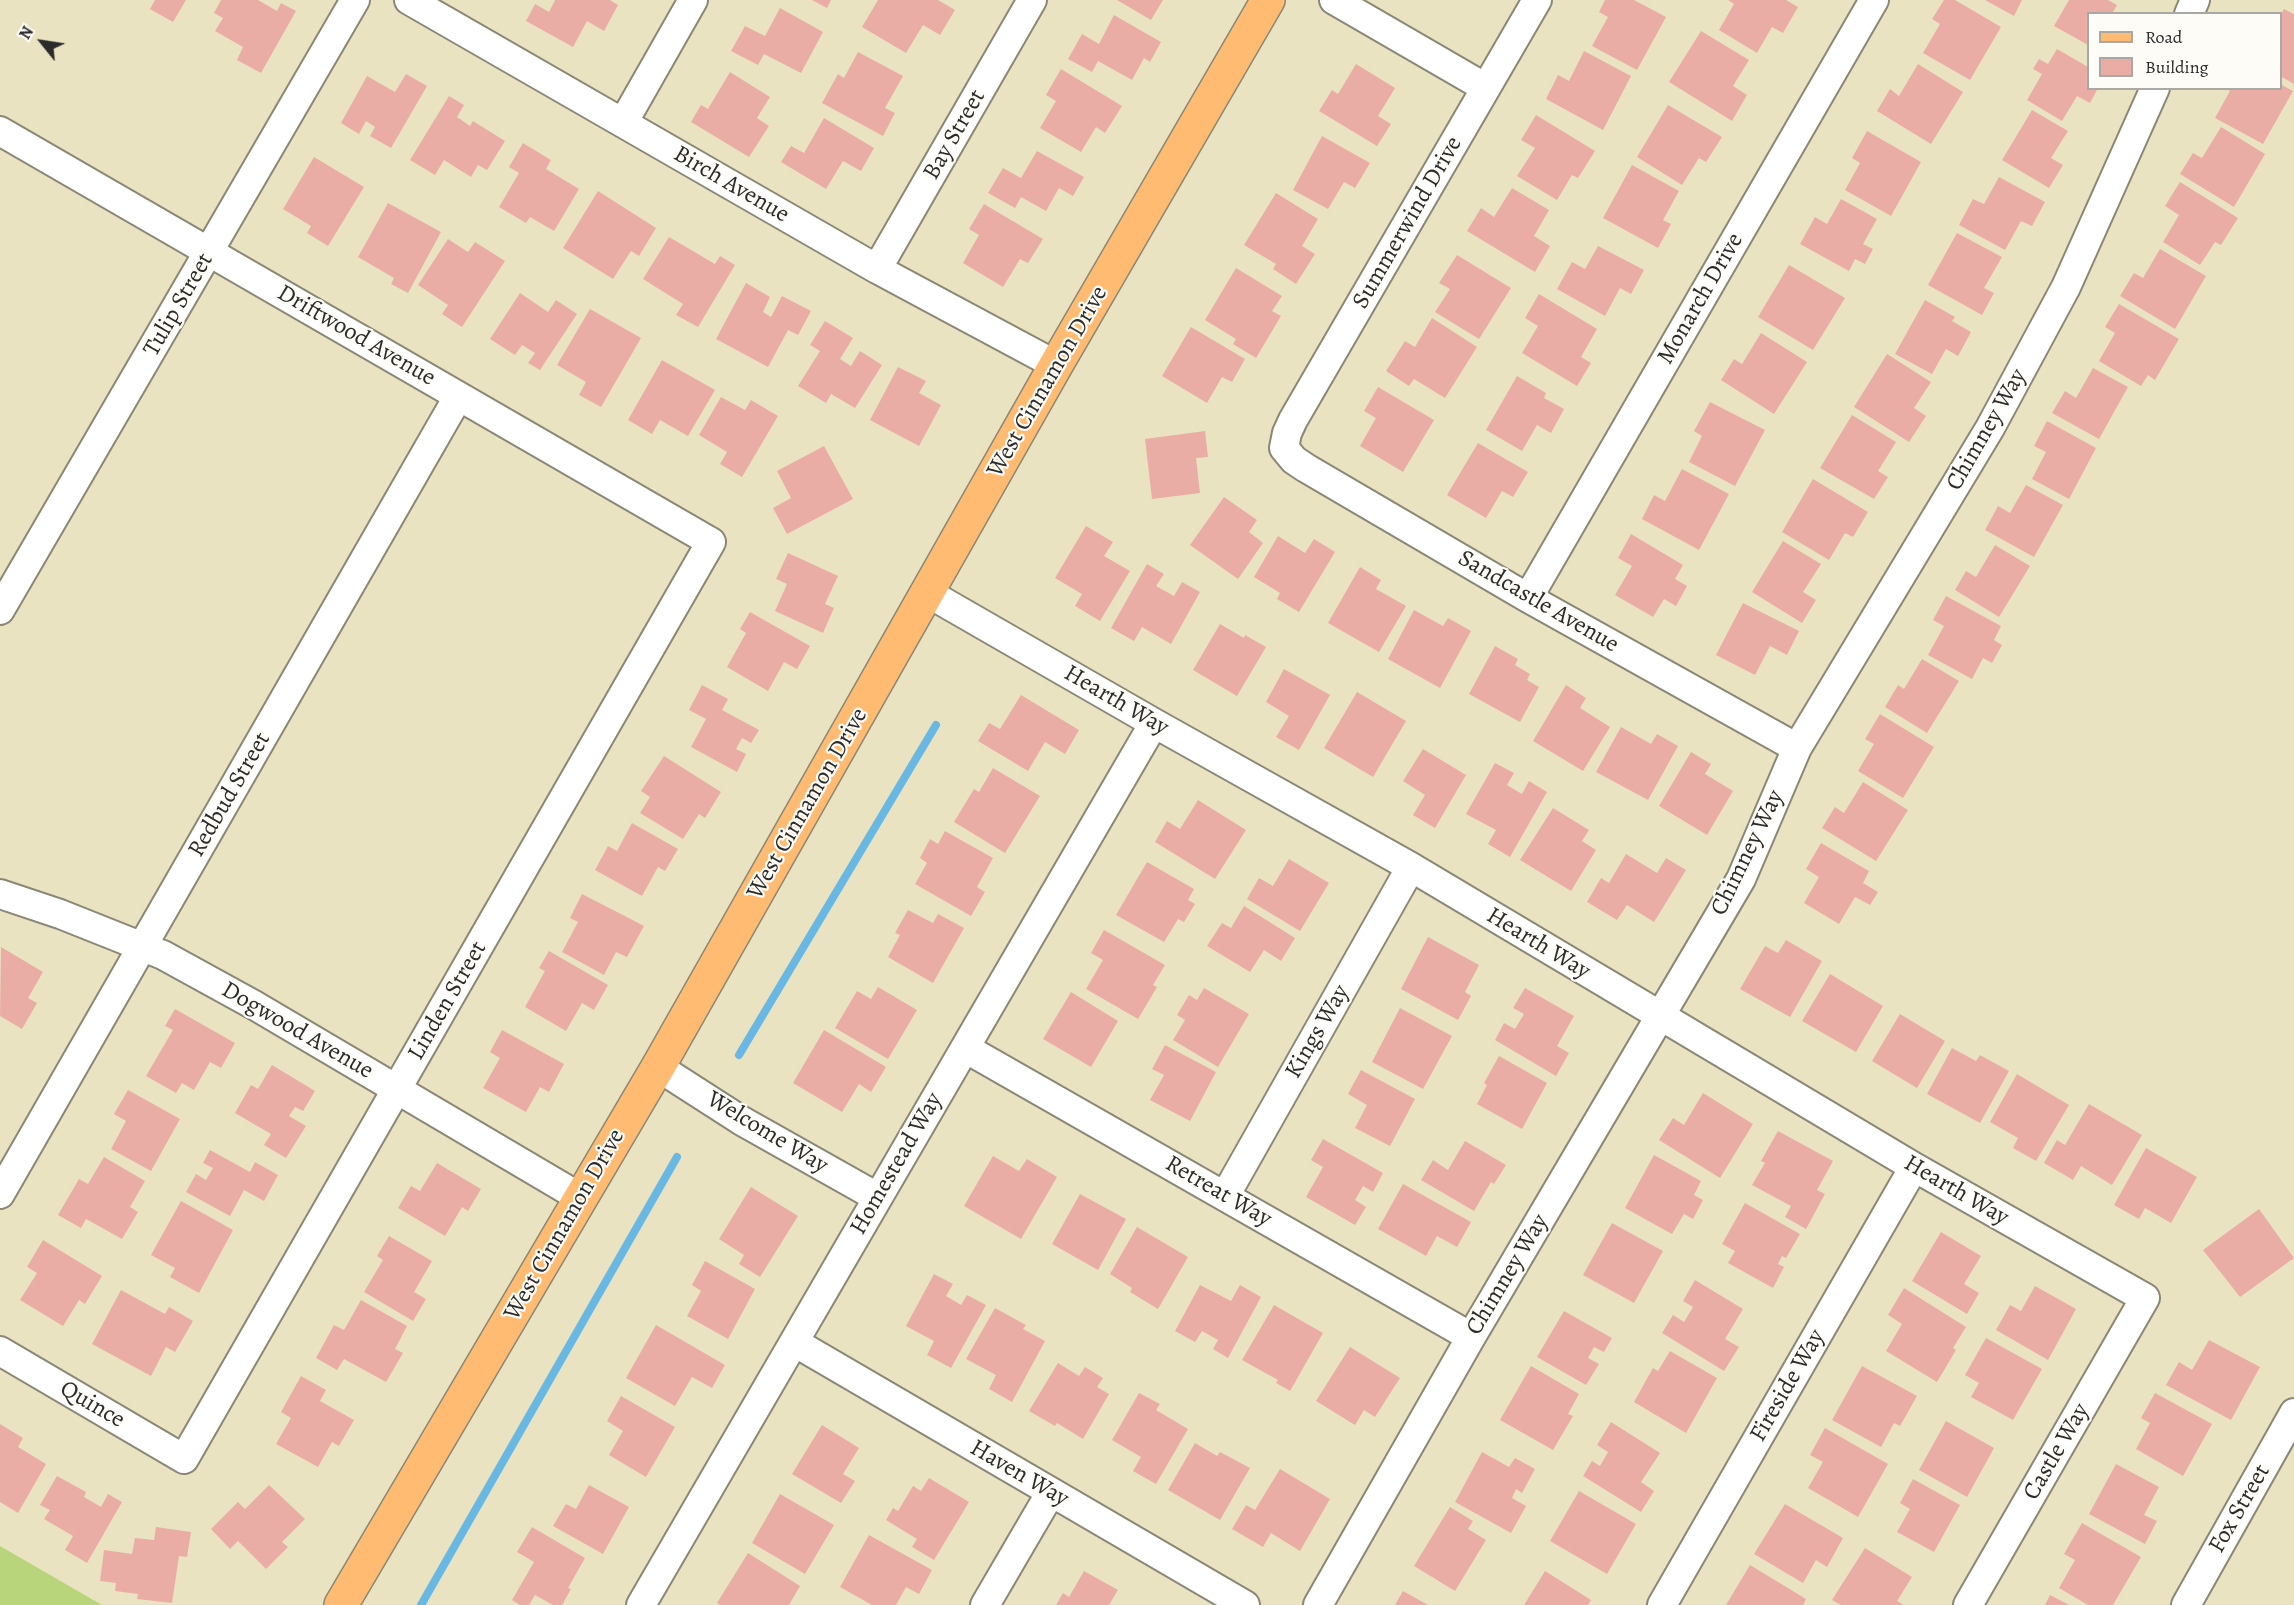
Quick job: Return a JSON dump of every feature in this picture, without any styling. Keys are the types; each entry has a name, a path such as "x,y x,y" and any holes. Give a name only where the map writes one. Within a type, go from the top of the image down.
{"main road":[{"name":"West Cinnamon Drive","path":"341,1605 658,1067 1056,365 1268,0"}],"street":[{"name":"Tulip Street","path":"0,610 355,0"},
{"name":"Birch Avenue","path":"409,0 877,269 1056,365"},
{"path":"623,123 693,0"},
{"name":"Bay Street","path":"877,269 1032,0"},
{"path":"1334,0 1486,88"},
{"name":"Summerwind Drive","path":"1284,448 1293,420 1537,0"},
{"name":"Monarch Drive","path":"1528,598 1874,0"},
{"name":"Chimney Way","path":"1318,1605 1471,1336 1741,879 1797,748 1990,428 2066,287 2154,90"},
{"name":"Driftwood Avenue","path":"0,131 711,542"},
{"name":"Redbud Street","path":"0,1194 458,397"},
{"name":"Sandcastle Avenue","path":"1284,448 1294,460 1306,468 1528,598 1797,748"},
{"name":"Linden Street","path":"184,1459 711,542"},
{"name":"Hearth Way","path":"928,593 1411,867 1914,1167 2145,1298"},
{"name":"Homestead Way","path":"641,1605 1154,723"},
{"name":"Kings Way","path":"1225,1196 1411,867"},
{"name":"Dogwood Avenue","path":"0,894 60,914 163,955 244,999 581,1198"},
{"name":"Retreat Way","path":"965,1048 1471,1336"},
{"name":"Welcome Way","path":"658,1067 742,1121 877,1197"},
{"name":"Fireside Way","path":"1662,1605 1914,1167"},
{"name":"Castle Way","path":"1968,1605 2145,1298"},
{"name":"Haven Way","path":"794,1342 1245,1605"},
{"name":"Quince","path":"0,1351 184,1459"},
{"name":"Fox Street","path":"2186,1605 2294,1413"},
{"path":"985,1605 1051,1492"}],"green space":[{"path":"0,1546 102,1605 0,1605"}],"building":[{"path":"155,0 186,0 173,22 150,9"},
{"path":"221,0 258,0 277,11 281,3 296,11 261,73 237,60 243,47 215,31 223,18 214,13"},
{"path":"555,0 610,0 618,5 604,31 587,21 573,47 526,21 535,4 549,12"},
{"path":"812,0 831,0 827,8"},
{"path":"878,0 938,0 955,10 940,35 923,25 906,53 862,27"},
{"path":"1117,0 1163,0 1151,20"},
{"path":"1605,0 1634,0 1666,17 1637,70 1592,46 1608,17 1599,12"},
{"path":"1728,0 1786,0 1798,7 1783,33 1772,27 1757,53 1719,30 1734,4"},
{"path":"1944,0 1955,0 2001,27 1970,80 1923,53 1940,24 1932,19"},
{"path":"1985,0 2022,0 2014,16"},
{"path":"2069,0 2108,0 2117,5 2113,12 2087,12 2087,44 2054,26"},
{"path":"780,8 823,32 801,73 764,54 758,65 731,51 745,26 765,36"},
{"path":"2284,9 2294,14 2294,84 2282,77 2282,12"},
{"path":"1114,15 1161,42 1150,62 1144,58 1132,80 1098,61 1092,72 1068,59 1082,34 1099,44"},
{"path":"1701,31 1749,60 1733,86 1747,95 1732,121 1669,82"},
{"path":"2057,49 2087,66 2087,90 2097,90 2090,103 2077,96 2062,121 2027,100 2042,74 2033,69 2039,59 2048,64"},
{"path":"1584,51 1631,76 1603,130 1546,99 1558,75 1569,81"},
{"path":"858,52 903,76 885,108 895,113 883,136 822,103 838,74 844,78"},
{"path":"1356,64 1395,88 1378,116 1391,124 1377,146 1319,111 1332,90 1338,94"},
{"path":"1918,64 1963,92 1931,144 1877,111 1890,89 1899,96"},
{"path":"1061,69 1122,106 1105,133 1096,127 1081,152 1040,128 1056,101 1046,95"},
{"path":"730,72 770,97 757,118 769,126 749,157 691,122 701,105 708,109"},
{"path":"406,74 427,86 391,148 370,136 375,127 366,121 359,134 341,123 367,76 395,92"},
{"path":"2282,85 2293,91 2263,144 2215,118 2230,91 2282,90"},
{"path":"449,96 464,105 457,117 470,126 473,121 505,141 487,170 478,165 471,177 444,160 435,175 410,160"},
{"path":"1668,105 1722,137 1706,162 1699,158 1682,185 1637,157"},
{"path":"2032,110 2068,131 2051,158 2063,165 2049,188 2002,160"},
{"path":"1536,115 1595,151 1578,178 1572,175 1557,200 1517,176 1535,148 1521,140"},
{"path":"824,118 874,148 861,171 843,161 826,189 781,162 791,146 804,153"},
{"path":"2221,127 2265,154 2234,207 2180,174 2193,153 2202,158"},
{"path":"1867,131 1921,162 1891,216 1845,190 1860,163 1852,158"},
{"path":"1322,136 1370,163 1355,188 1344,182 1328,209 1293,190"},
{"path":"523,143 551,160 546,169 579,189 554,231 530,217 526,223 499,207 519,173 509,167"},
{"path":"1037,151 1084,177 1073,196 1059,188 1046,211 1021,197 1015,208 988,193 1003,168 1021,178"},
{"path":"314,157 364,187 328,246 307,233 311,226 283,209"},
{"path":"1632,165 1679,191 1663,220 1671,224 1658,248 1603,218"},
{"path":"1999,177 2045,202 2032,226 2021,221 2005,250 1959,225 1973,199 1984,204"},
{"path":"2180,182 2238,218 2221,245 2215,242 2200,265 2163,242 2179,215 2165,206"},
{"path":"1512,188 1549,210 1534,236 1550,246 1535,272 1467,231 1481,208 1494,217"},
{"path":"598,191 656,228 639,256 631,251 613,279 563,248"},
{"path":"1276,193 1318,219 1302,246 1315,254 1296,284 1273,269 1276,264 1244,245"},
{"path":"1841,199 1877,219 1863,244 1873,249 1865,264 1855,259 1849,271 1800,244 1815,217 1827,224"},
{"path":"388,203 441,232 408,293 391,284 394,278 358,257"},
{"path":"984,204 1043,239 1028,263 1020,259 1003,287 963,263 979,235 969,229"},
{"path":"1957,233 2002,257 1984,288 1994,293 1982,315 1928,285"},
{"path":"669,237 715,264 720,256 735,265 698,327 676,315 683,304 643,279"},
{"path":"448,239 468,252 475,242 505,261 462,327 442,314 448,305 418,285"},
{"path":"1598,246 1644,270 1631,294 1620,288 1605,316 1557,289 1572,262 1585,269"},
{"path":"2160,249 2206,276 2175,329 2120,296 2134,273 2143,278"},
{"path":"1457,255 1511,288 1479,339 1435,312 1450,289 1439,283"},
{"path":"1789,265 1845,298 1813,350 1758,317"},
{"path":"1236,268 1282,296 1272,311 1281,316 1256,358 1233,344 1236,339 1205,320"},
{"path":"746,283 770,297 763,312 771,317 782,296 811,311 798,335 788,330 768,367 716,339"},
{"path":"520,293 548,312 556,300 577,314 540,370 528,363 535,353 522,345 515,355 490,339"},
{"path":"1539,294 1597,329 1581,357 1591,363 1577,386 1522,353 1538,326 1525,318"},
{"path":"1925,300 1955,317 1952,321 1971,332 1958,356 1946,349 1932,374 1895,354"},
{"path":"2119,304 2179,339 2155,380 2148,375 2141,386 2099,361 2115,333 2105,327"},
{"path":"590,309 641,338 601,407 579,395 586,382 557,365"},
{"path":"1432,318 1477,347 1445,398 1414,379 1409,386 1386,371 1405,341 1415,347"},
{"path":"825,321 853,338 840,359 851,366 860,351 882,365 855,408 831,394 826,403 798,386 820,351 810,345"},
{"path":"1191,327 1245,359 1232,382 1222,377 1207,403 1162,376"},
{"path":"1761,333 1807,362 1774,414 1721,380 1734,359 1742,364"},
{"path":"1887,354 1931,382 1914,408 1926,416 1909,442 1854,407"},
{"path":"662,360 715,390 688,436 660,420 652,434 628,420"},
{"path":"898,367 926,381 919,393 941,405 919,446 870,420"},
{"path":"2093,368 2128,387 2099,439 2052,413 2065,391 2076,398"},
{"path":"1517,376 1546,393 1544,398 1564,409 1551,433 1537,425 1522,451 1486,430"},
{"path":"1378,387 1434,420 1403,472 1360,446 1376,418 1364,411"},
{"path":"721,397 745,410 751,400 778,416 742,477 720,464 727,452 699,435"},
{"path":"1710,402 1765,430 1735,486 1689,462 1702,436 1694,431"},
{"path":"1852,415 1896,442 1878,471 1888,477 1874,499 1820,468"},
{"path":"2047,421 2096,448 2069,499 2032,479 2046,452 2034,446"},
{"path":"1205,431 1208,457 1196,458 1200,493 1152,499 1145,439"},
{"path":"1478,443 1528,472 1513,497 1502,491 1486,518 1447,495"},
{"path":"824,446 853,499 787,534 773,508 791,498 777,471"},
{"path":"1682,469 1729,494 1699,550 1642,519 1654,495 1665,501"},
{"path":"1813,479 1868,512 1853,537 1845,533 1829,560 1782,532"},
{"path":"2026,485 2063,505 2034,557 1985,530 1998,506 2010,513"},
{"path":"1224,497 1257,520 1249,532 1263,543 1238,579 1190,545"},
{"path":"1086,526 1113,542 1104,556 1130,571 1100,621 1075,606 1082,594 1055,578"},
{"path":"1631,534 1683,565 1675,579 1687,586 1676,606 1664,599 1653,617 1615,595 1632,566 1618,558"},
{"path":"1278,536 1305,553 1314,539 1335,552 1299,612 1277,599 1280,593 1254,577"},
{"path":"1783,541 1821,564 1803,592 1816,600 1802,623 1752,592"},
{"path":"1995,545 2030,566 1999,617 1955,590 1966,571 1976,577"},
{"path":"788,553 838,576 825,604 834,608 823,633 775,611 787,584 776,579"},
{"path":"1147,564 1164,574 1156,586 1174,596 1182,582 1200,592 1171,644 1142,627 1134,641 1111,628"},
{"path":"1360,567 1381,580 1376,589 1406,606 1379,652 1328,623"},
{"path":"1946,596 2001,626 1994,640 2002,645 1992,663 1983,658 1972,679 1928,655 1944,626 1933,620"},
{"path":"1743,603 1799,631 1787,655 1770,646 1755,675 1716,655"},
{"path":"1414,610 1443,626 1448,618 1471,631 1440,688 1388,659"},
{"path":"750,612 810,646 797,669 784,662 768,691 727,667 746,633 740,629"},
{"path":"1220,624 1266,647 1237,696 1193,670"},
{"path":"1495,646 1518,659 1515,665 1530,674 1527,680 1539,687 1520,722 1469,694"},
{"path":"1922,659 1959,681 1927,733 1885,707 1898,685 1904,689"},
{"path":"1284,669 1330,695 1299,750 1276,737 1289,716 1266,702"},
{"path":"702,685 728,699 722,710 759,730 751,743 742,738 736,749 746,754 737,772 691,747 706,719 689,710"},
{"path":"1566,685 1586,698 1580,708 1610,727 1583,771 1533,741"},
{"path":"1357,692 1406,721 1373,777 1324,748"},
{"path":"1021,695 1079,730 1065,754 1045,742 1028,771 978,741 989,723 1000,729"},
{"path":"1880,714 1934,747 1903,798 1858,771 1874,744 1865,739"},
{"path":"1621,727 1651,744 1657,734 1678,746 1648,800 1596,772"},
{"path":"1423,749 1466,775 1435,828 1413,815 1425,795 1403,781"},
{"path":"1691,752 1711,764 1705,774 1733,791 1707,835 1659,806"},
{"path":"664,756 721,792 705,818 699,814 683,839 640,813 650,797 641,791"},
{"path":"1495,763 1514,773 1507,785 1522,794 1529,781 1547,792 1510,857 1488,844 1496,830 1466,814"},
{"path":"993,768 1040,796 1005,853 954,822 974,789 979,792"},
{"path":"1863,782 1908,810 1876,861 1822,828 1835,807 1844,813"},
{"path":"1198,800 1246,830 1215,879 1155,842 1167,821 1180,829"},
{"path":"1553,808 1589,830 1582,841 1596,850 1571,891 1520,860"},
{"path":"632,823 678,849 665,871 658,867 642,896 595,870 608,846 617,851"},
{"path":"945,831 993,858 977,887 985,892 971,916 915,884 927,863 920,858 930,839 938,844"},
{"path":"1821,843 1869,871 1863,883 1878,892 1870,905 1855,897 1839,924 1804,903 1819,877 1806,869"},
{"path":"1626,854 1657,873 1666,858 1686,870 1654,922 1627,905 1617,920 1587,902 1601,878 1609,883"},
{"path":"1289,859 1329,883 1300,931 1247,899 1259,878 1273,886"},
{"path":"1147,862 1194,889 1188,900 1195,904 1184,922 1178,919 1164,942 1116,915"},
{"path":"582,894 644,926 627,957 616,952 604,975 562,952 578,922 570,918"},
{"path":"1244,906 1295,938 1281,961 1264,950 1250,972 1207,946 1222,923 1231,928"},
{"path":"908,910 933,923 938,914 964,928 933,983 888,957 900,935 895,933"},
{"path":"1104,930 1165,965 1153,985 1157,987 1138,1019 1086,989 1103,960 1091,953"},
{"path":"1428,937 1479,965 1465,992 1471,996 1458,1020 1401,989"},
{"path":"1786,940 1822,961 1790,1017 1740,989 1765,946 1778,953"},
{"path":"1,947 43,972 28,998 37,1003 22,1029 0,1016"},
{"path":"549,951 608,985 594,1010 582,1003 566,1031 525,1007 545,971 539,968"},
{"path":"1830,974 1883,1006 1856,1052 1802,1021"},
{"path":"878,987 917,1010 888,1059 835,1028 857,991 871,999"},
{"path":"1204,988 1249,1014 1218,1067 1173,1040 1185,1020 1177,1015 1189,995 1197,1000"},
{"path":"1525,988 1574,1016 1557,1046 1569,1053 1556,1076 1495,1040 1504,1023 1515,1029 1524,1014 1513,1008"},
{"path":"1071,992 1118,1021 1091,1067 1043,1039"},
{"path":"1400,1008 1452,1036 1423,1089 1372,1062"},
{"path":"175,1009 235,1043 221,1068 210,1062 194,1090 182,1083 176,1093 146,1076 173,1030 165,1026"},
{"path":"1900,1014 1945,1041 1917,1088 1872,1061"},
{"path":"502,1030 564,1064 549,1092 540,1087 526,1112 483,1088 500,1058 490,1052"},
{"path":"824,1030 886,1067 871,1092 859,1084 842,1112 793,1083"},
{"path":"1165,1045 1216,1072 1190,1121 1150,1100 1164,1075 1152,1069"},
{"path":"1952,1048 1976,1061 1980,1055 2009,1071 1980,1123 1927,1094"},
{"path":"1499,1056 1547,1083 1522,1129 1477,1104 1487,1085 1484,1083"},
{"path":"272,1065 315,1091 303,1111 295,1107 289,1116 306,1126 286,1158 264,1145 271,1134 235,1113 251,1085 258,1089"},
{"path":"1361,1070 1415,1099 1390,1146 1355,1128 1367,1105 1348,1094"},
{"path":"2017,1074 2069,1105 2036,1161 2013,1148 2018,1138 1990,1122"},
{"path":"128,1090 180,1119 151,1171 111,1149 126,1121 114,1114"},
{"path":"1703,1093 1753,1124 1720,1178 1659,1140 1673,1118 1684,1125"},
{"path":"2089,1104 2142,1135 2112,1185 2081,1166 2073,1180 2044,1163 2057,1140 2065,1145"},
{"path":"1778,1131 1833,1161 1817,1190 1825,1194 1806,1229 1785,1217 1791,1206 1752,1185 1765,1163 1761,1161"},
{"path":"1323,1139 1383,1173 1373,1192 1363,1186 1355,1200 1366,1207 1355,1225 1306,1197 1323,1167 1311,1160"},
{"path":"1465,1141 1506,1165 1494,1184 1491,1182 1474,1211 1421,1180 1433,1160 1448,1170"},
{"path":"2146,1148 2197,1177 2171,1223 2145,1208 2139,1219 2114,1205"},
{"path":"210,1150 250,1172 255,1162 278,1175 264,1201 244,1190 230,1216 186,1192 196,1174 206,1180 213,1168 203,1163"},
{"path":"1654,1155 1701,1181 1694,1195 1703,1200 1693,1219 1684,1214 1672,1234 1625,1208"},
{"path":"993,1156 1019,1171 1027,1159 1057,1177 1021,1239 964,1206"},
{"path":"104,1157 145,1181 130,1207 138,1212 122,1239 86,1219 81,1228 58,1215 79,1179 88,1184"},
{"path":"437,1163 481,1189 468,1211 462,1207 445,1236 398,1208 411,1186 420,1191"},
{"path":"1403,1184 1471,1222 1457,1247 1437,1236 1426,1256 1378,1229"},
{"path":"751,1187 798,1216 760,1277 739,1264 744,1255 719,1239"},
{"path":"1080,1194 1126,1219 1098,1270 1052,1244"},
{"path":"181,1201 233,1230 199,1293 170,1277 175,1268 151,1255"},
{"path":"1745,1203 1800,1234 1786,1258 1782,1256 1778,1264 1784,1267 1773,1288 1728,1263 1735,1251 1722,1244"},
{"path":"2259,1209 2294,1258 2240,1297 2203,1250"},
{"path":"1612,1223 1663,1251 1634,1303 1583,1275"},
{"path":"1137,1227 1188,1257 1158,1309 1130,1292 1132,1288 1110,1274"},
{"path":"1941,1232 1981,1256 1964,1284 1979,1293 1967,1314 1912,1281"},
{"path":"389,1236 432,1261 414,1292 426,1299 413,1321 364,1292 383,1260 377,1256"},
{"path":"43,1240 102,1276 85,1304 79,1300 63,1326 20,1300 37,1273 27,1267"},
{"path":"705,1261 755,1289 728,1339 687,1316 701,1291 692,1285"},
{"path":"934,1274 953,1284 946,1296 961,1305 967,1295 986,1305 951,1368 927,1355 934,1341 906,1326"},
{"path":"1695,1280 1743,1309 1725,1339 1739,1347 1724,1371 1662,1333 1673,1315 1684,1322 1693,1307 1683,1301"},
{"path":"1200,1285 1231,1301 1240,1285 1261,1297 1228,1358 1213,1349 1218,1340 1202,1331 1195,1342 1175,1331"},
{"path":"2035,1286 2076,1309 2048,1360 1996,1330 2010,1305 2021,1311"},
{"path":"1904,1288 1966,1327 1953,1348 1956,1350 1937,1382 1886,1351 1902,1324 1888,1315"},
{"path":"121,1290 165,1314 169,1307 193,1321 175,1352 166,1347 151,1376 92,1344"},
{"path":"361,1300 407,1326 395,1349 403,1353 386,1382 344,1359 337,1370 316,1358 334,1325 344,1330"},
{"path":"1274,1305 1323,1333 1290,1391 1276,1383 1278,1380 1242,1360"},
{"path":"995,1308 1026,1325 1023,1329 1045,1341 1012,1402 989,1389 996,1375 966,1359"},
{"path":"1564,1311 1612,1338 1604,1352 1594,1347 1588,1358 1599,1364 1586,1385 1537,1357"},
{"path":"656,1325 725,1365 712,1388 692,1377 675,1406 626,1378"},
{"path":"1986,1338 2042,1369 2013,1420 1971,1397 1979,1383 1965,1375"},
{"path":"2209,1340 2260,1367 2231,1420 2166,1385 2179,1362 2192,1370"},
{"path":"1350,1347 1400,1378 1375,1417 1364,1410 1355,1425 1316,1401"},
{"path":"1670,1351 1717,1378 1686,1433 1634,1402 1653,1368 1658,1371"},
{"path":"1058,1363 1079,1376 1085,1367 1103,1378 1097,1387 1109,1394 1083,1439 1057,1423 1055,1426 1029,1411"},
{"path":"1531,1366 1579,1394 1568,1414 1573,1416 1553,1450 1500,1420"},
{"path":"1862,1366 1917,1396 1900,1426 1894,1423 1881,1447 1832,1420"},
{"path":"301,1376 326,1390 320,1401 354,1420 339,1446 332,1442 318,1467 276,1444 291,1418 281,1412"},
{"path":"1139,1393 1160,1404 1156,1410 1188,1429 1156,1484 1133,1471 1141,1457 1112,1440"},
{"path":"2155,1393 2212,1424 2183,1476 2136,1449 2150,1423 2141,1418"},
{"path":"621,1396 675,1427 646,1477 609,1455 623,1431 607,1421"},
{"path":"1946,1421 1994,1448 1967,1497 1919,1470"},
{"path":"1611,1422 1660,1453 1641,1482 1654,1491 1641,1512 1583,1476 1592,1461 1600,1466 1608,1452 1597,1445"},
{"path":"0,1424 23,1438 18,1447 46,1464 18,1513 0,1502"},
{"path":"822,1425 859,1448 843,1474 855,1481 841,1503 792,1474"},
{"path":"1825,1428 1888,1464 1858,1517 1808,1488 1823,1462 1810,1455"},
{"path":"1195,1443 1217,1456 1220,1452 1250,1468 1220,1520 1168,1490"},
{"path":"1482,1452 1509,1467 1515,1458 1535,1469 1522,1493 1516,1489 1512,1498 1526,1506 1511,1533 1455,1502"},
{"path":"2116,1464 2159,1487 2144,1515 2157,1521 2145,1544 2089,1514"},
{"path":"1280,1469 1330,1499 1300,1551 1271,1533 1263,1547 1232,1529 1246,1505 1255,1510"},
{"path":"57,1476 86,1492 84,1497 101,1507 108,1494 122,1502 87,1563 65,1550 73,1536 44,1519 50,1510 40,1505"},
{"path":"929,1478 969,1502 934,1560 912,1547 917,1539 886,1520 893,1508 898,1511 913,1486 921,1491"},
{"path":"1913,1479 1960,1505 1934,1552 1897,1532 1910,1509 1900,1503"},
{"path":"269,1485 305,1519 282,1542 288,1547 266,1569 238,1541 230,1549 211,1529 238,1502 245,1509"},
{"path":"589,1485 629,1507 603,1554 553,1526 566,1504 576,1509"},
{"path":"1579,1491 1636,1524 1607,1574 1550,1541"},
{"path":"780,1494 834,1525 805,1574 752,1543"},
{"path":"1785,1504 1843,1538 1827,1567 1816,1560 1803,1583 1754,1554"},
{"path":"1450,1507 1473,1521 1468,1529 1486,1540 1455,1591 1414,1566"},
{"path":"2082,1523 2141,1557 2113,1605 2088,1605 2059,1588 2075,1560 2064,1554"},
{"path":"156,1527 191,1532 187,1557 179,1556 172,1603 137,1599 138,1594 115,1591 116,1583 100,1581 104,1550 132,1554 135,1538 154,1540"},
{"path":"532,1527 585,1558 568,1588 571,1589 562,1605 553,1605 535,1595 529,1605 520,1605 512,1600 534,1562 517,1552"},
{"path":"869,1535 932,1570 919,1594 906,1587 896,1605 872,1605 840,1587"},
{"path":"1865,1548 1912,1577 1897,1601 1904,1605 1841,1605 1832,1600"},
{"path":"748,1553 800,1586 789,1605 720,1605 717,1603"},
{"path":"1750,1565 1806,1599 1803,1605 1726,1605"},
{"path":"1084,1571 1118,1590 1109,1605 1056,1605 1063,1593 1069,1597"},
{"path":"1545,1571 1591,1600 1588,1605 1524,1605"},
{"path":"1403,1591 1428,1605 1395,1605"},
{"path":"2050,1595 2069,1605 2045,1605"}],"waterway":[{"path":"739,1055 936,725"},
{"path":"421,1605 677,1157"}]}
